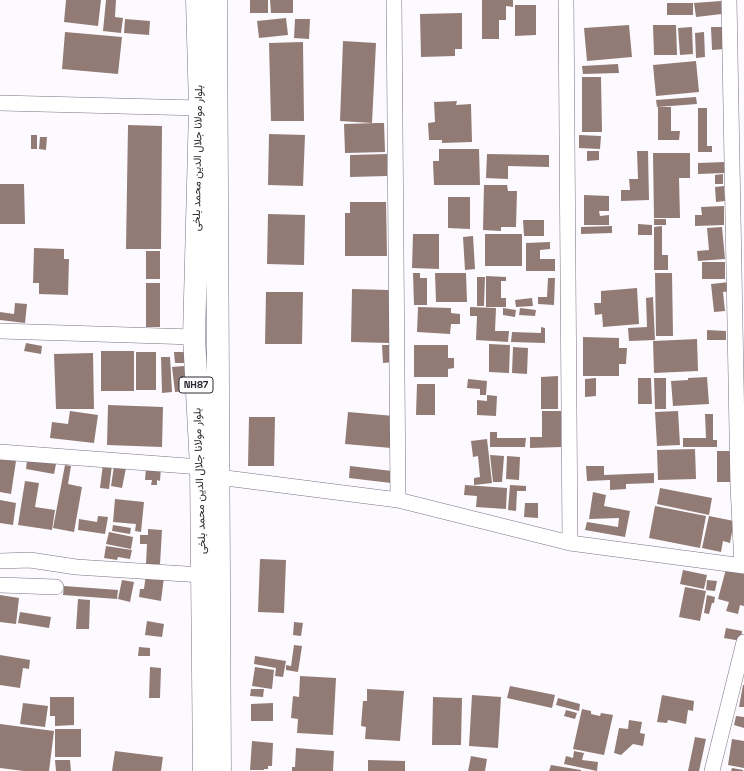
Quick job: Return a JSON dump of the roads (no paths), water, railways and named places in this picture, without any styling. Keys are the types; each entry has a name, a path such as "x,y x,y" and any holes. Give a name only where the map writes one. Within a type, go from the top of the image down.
{"main road":[{"name":"بلوار مولانا جلال الدین محمد بلخی","path":"197,0 200,108 194,337 209,472 202,575 204,771"},
{"name":"بلوار مولانا جلال الدین محمد بلخی","path":"216,0 209,472 220,771"}],"street":[{"path":"394,0 398,500"},
{"path":"566,0 570,543"},
{"path":"0,452 209,472 398,500 570,543 743,566 738,123 730,0"},
{"path":"0,103 200,108"},
{"path":"0,331 194,337"},
{"path":"0,561 30,560 76,568 202,575"},
{"path":"0,585 56,587"},
{"path":"712,771 744,642"}]}
